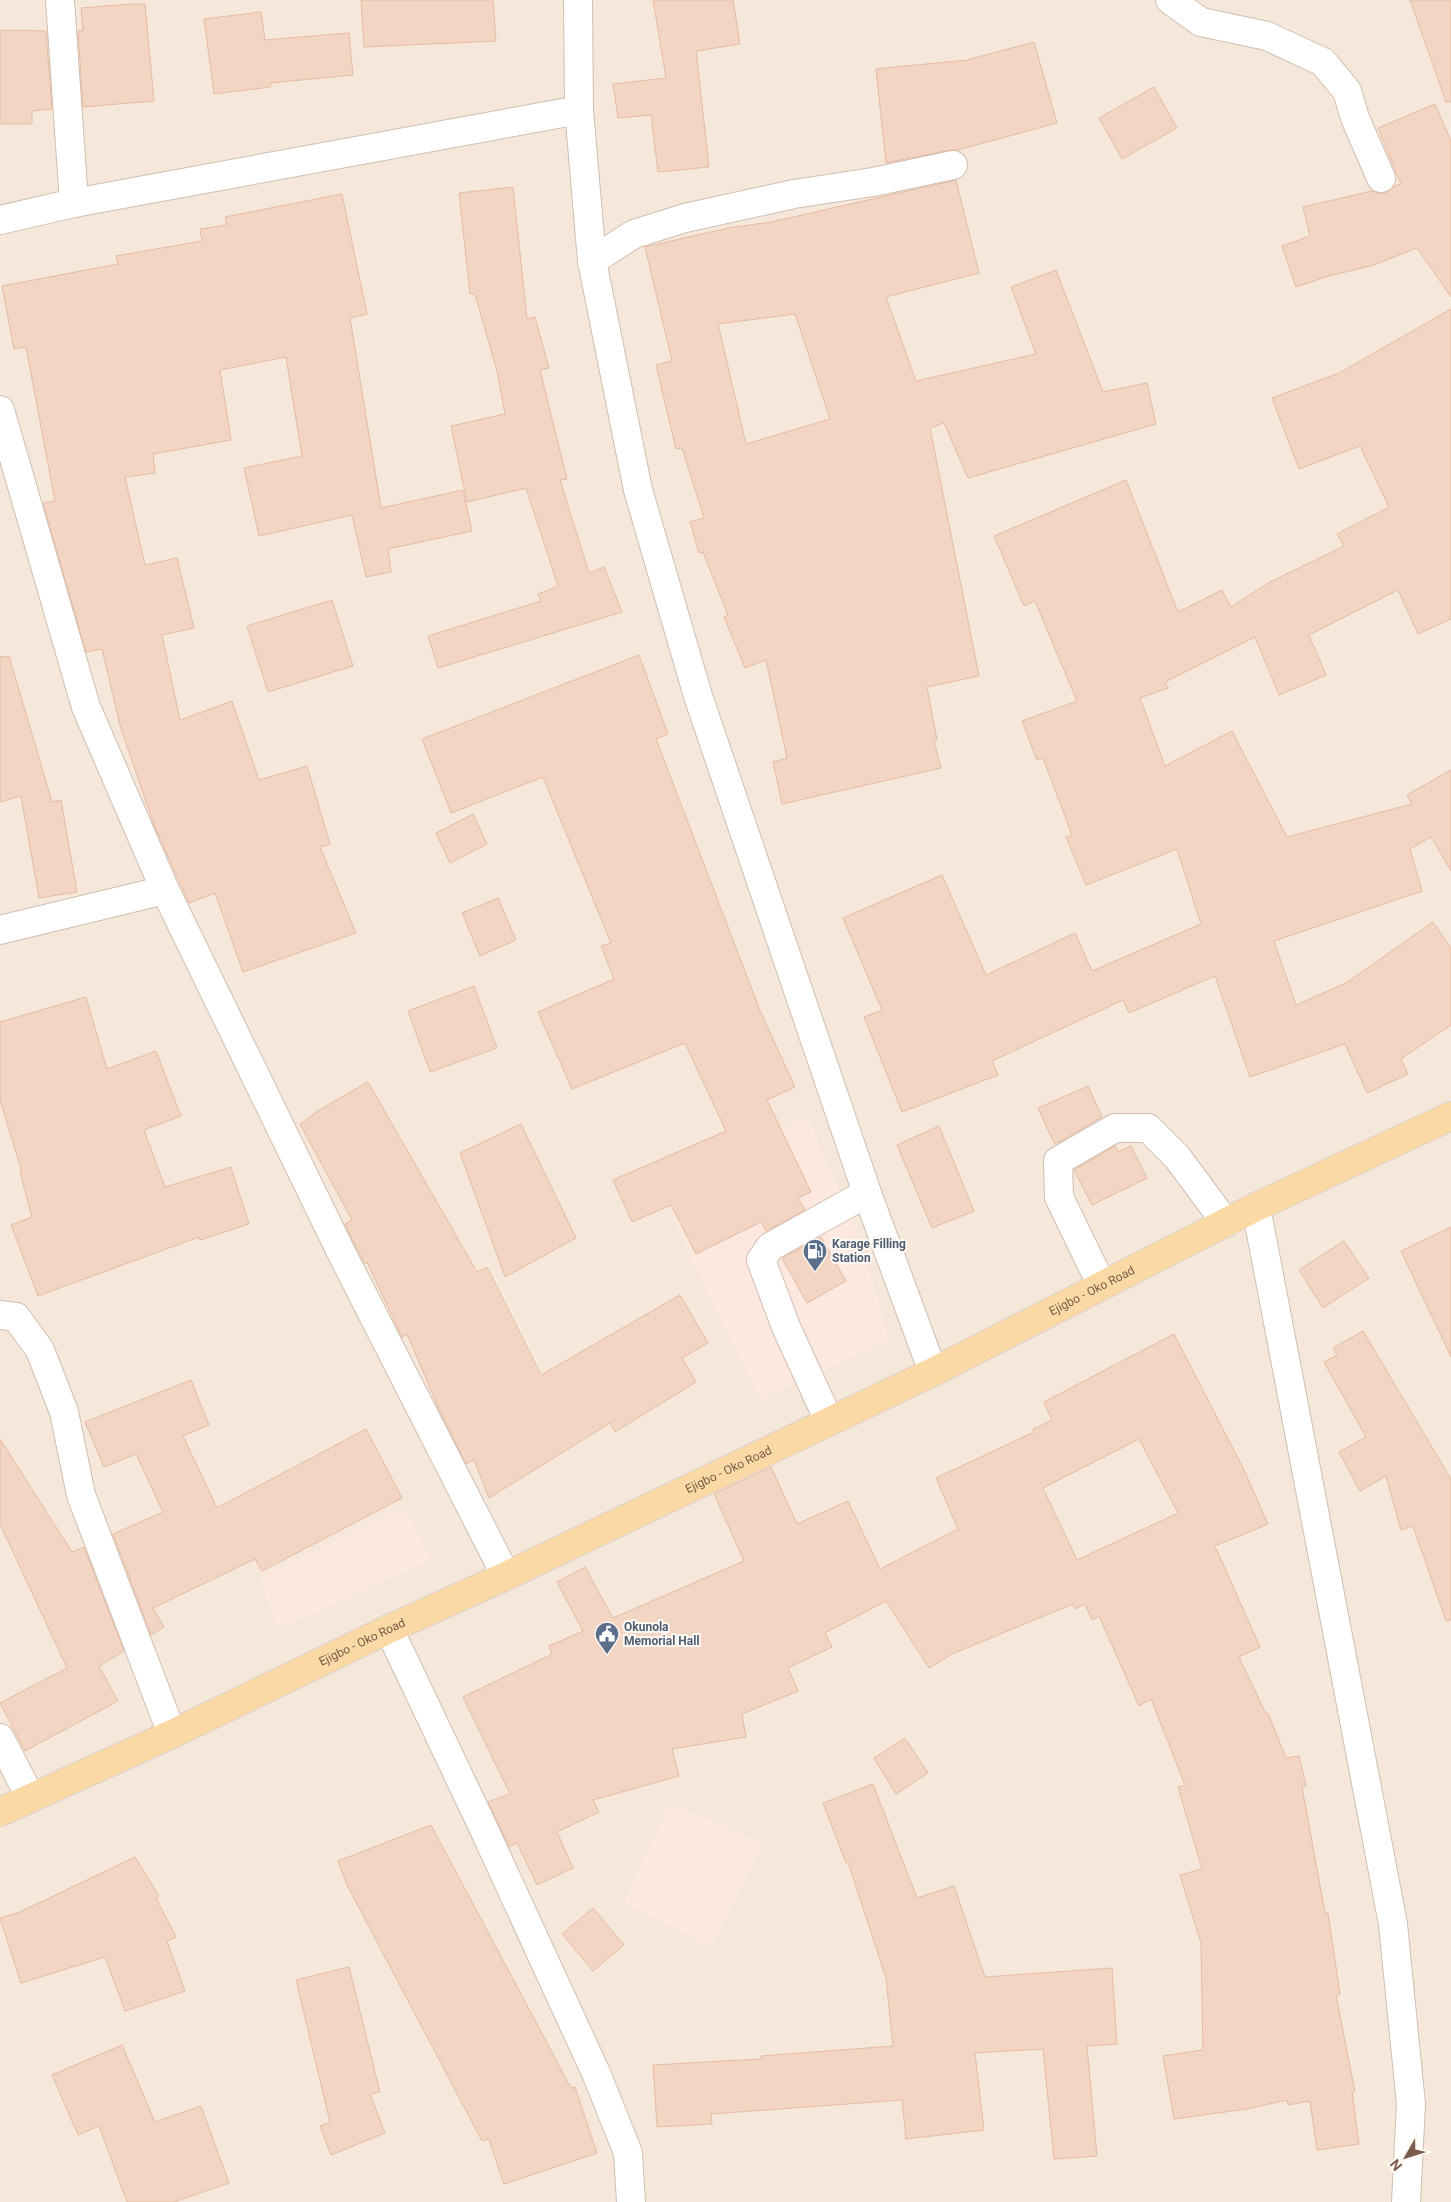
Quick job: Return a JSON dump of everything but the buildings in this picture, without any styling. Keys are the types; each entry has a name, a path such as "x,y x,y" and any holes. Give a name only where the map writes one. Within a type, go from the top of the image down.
{"main road":[{"name":"Ejigbo - Oko Road","path":"0,1812 172,1734 388,1629 506,1576 829,1420 933,1372 1256,1207 1451,1116"}],"street":[{"path":"60,0 74,203"},
{"path":"578,0 579,110 592,261 638,490 698,696 867,1193 933,1372"},
{"path":"1170,0 1201,22 1267,36 1323,62 1348,91 1355,118 1382,178"},
{"path":"0,220 74,203 579,110"},
{"path":"592,261 634,234 685,218 794,194 873,182 954,165"},
{"path":"0,410 86,707 165,890 341,1252 506,1576"},
{"path":"0,930 165,890"},
{"path":"1102,1286 1059,1197 1058,1161 1116,1128 1148,1128 1176,1157 1226,1223"},
{"path":"829,1420 786,1327 761,1260 770,1247 867,1193"},
{"path":"1256,1207 1394,1924 1411,2104 1406,2202"},
{"path":"0,1315 16,1317 40,1350 64,1412 81,1495 172,1734"},
{"path":"388,1629 482,1825 596,2073 628,2153 631,2202"},
{"path":"0,1738 30,1797"}],"shaded area":[{"path":"0,0 1451,0 1451,2202 0,2202"},
{"path":"808,1117 865,1254 889,1339 761,1400 700,1279 670,1210 696,1193 698,1172"},
{"path":"404,1507 430,1560 279,1629 259,1579"},
{"path":"670,1803 763,1843 712,1947 624,1902"}],"place":[{"name":"Karage Filling Station","path":"815,1272"},
{"name":"Okunola Memorial Hall","path":"607,1655"}]}
